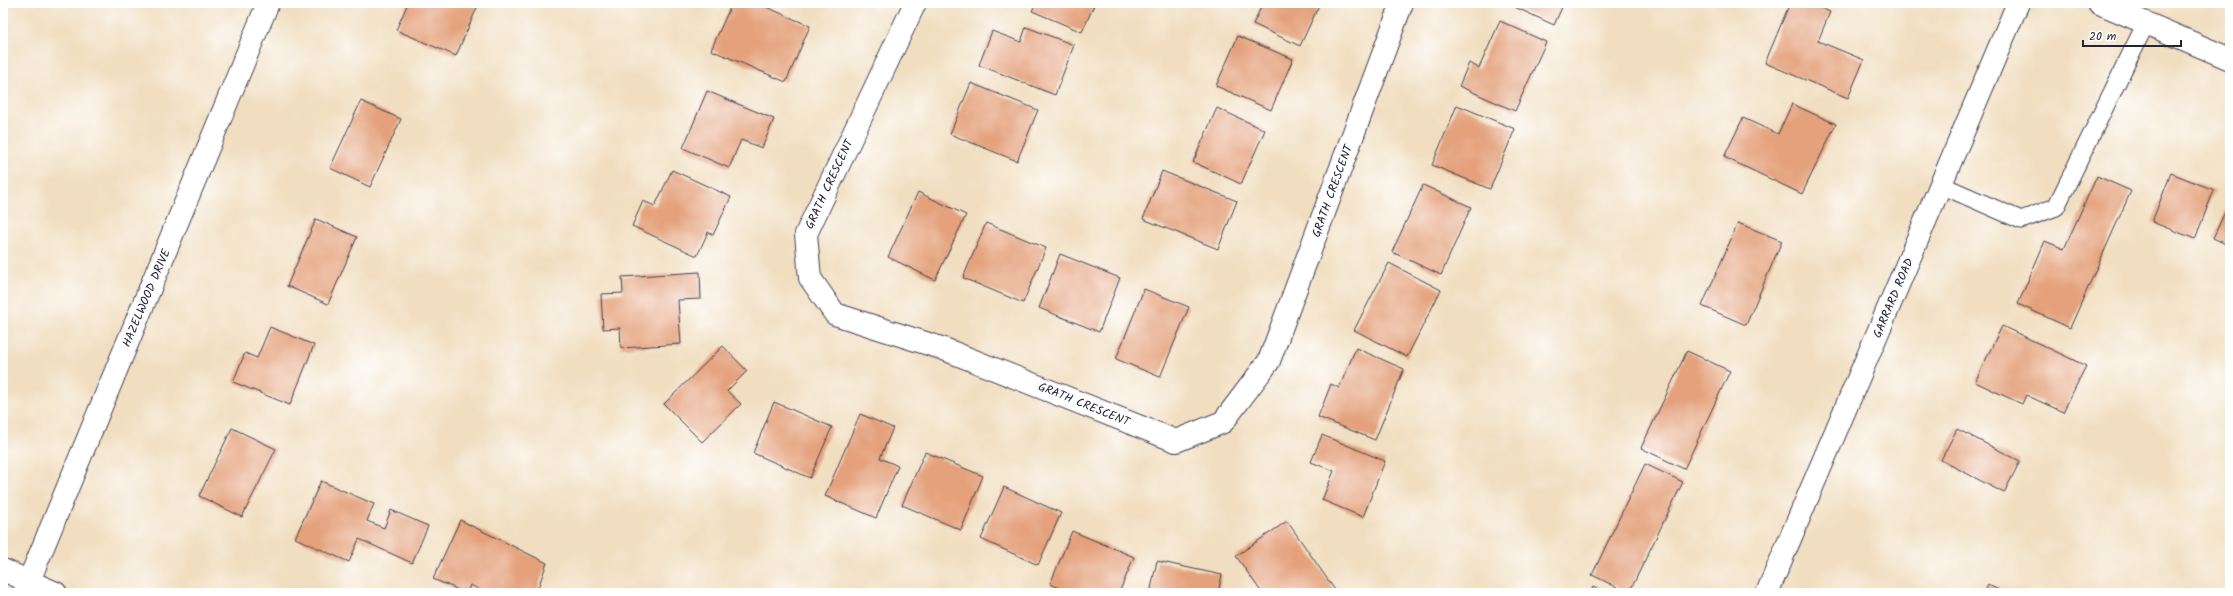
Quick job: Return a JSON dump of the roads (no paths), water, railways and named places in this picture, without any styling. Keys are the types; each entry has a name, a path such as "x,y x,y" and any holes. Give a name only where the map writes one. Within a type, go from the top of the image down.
{"street":[{"name":"HAZELWOOD DRIVE","path":"26,587 268,3"},
{"name":"GRATH CRESCENT","path":"914,3 806,234 810,278 835,314 944,349 1176,441 1223,422 1270,361 1402,3"},
{"name":"GARRARD ROAD","path":"1767,593 2018,3"},
{"path":"2099,3 2230,59"},
{"path":"3,570 26,587 56,593"}],"lane":[{"path":"1941,185 2021,220 2056,207 2146,23"}]}
